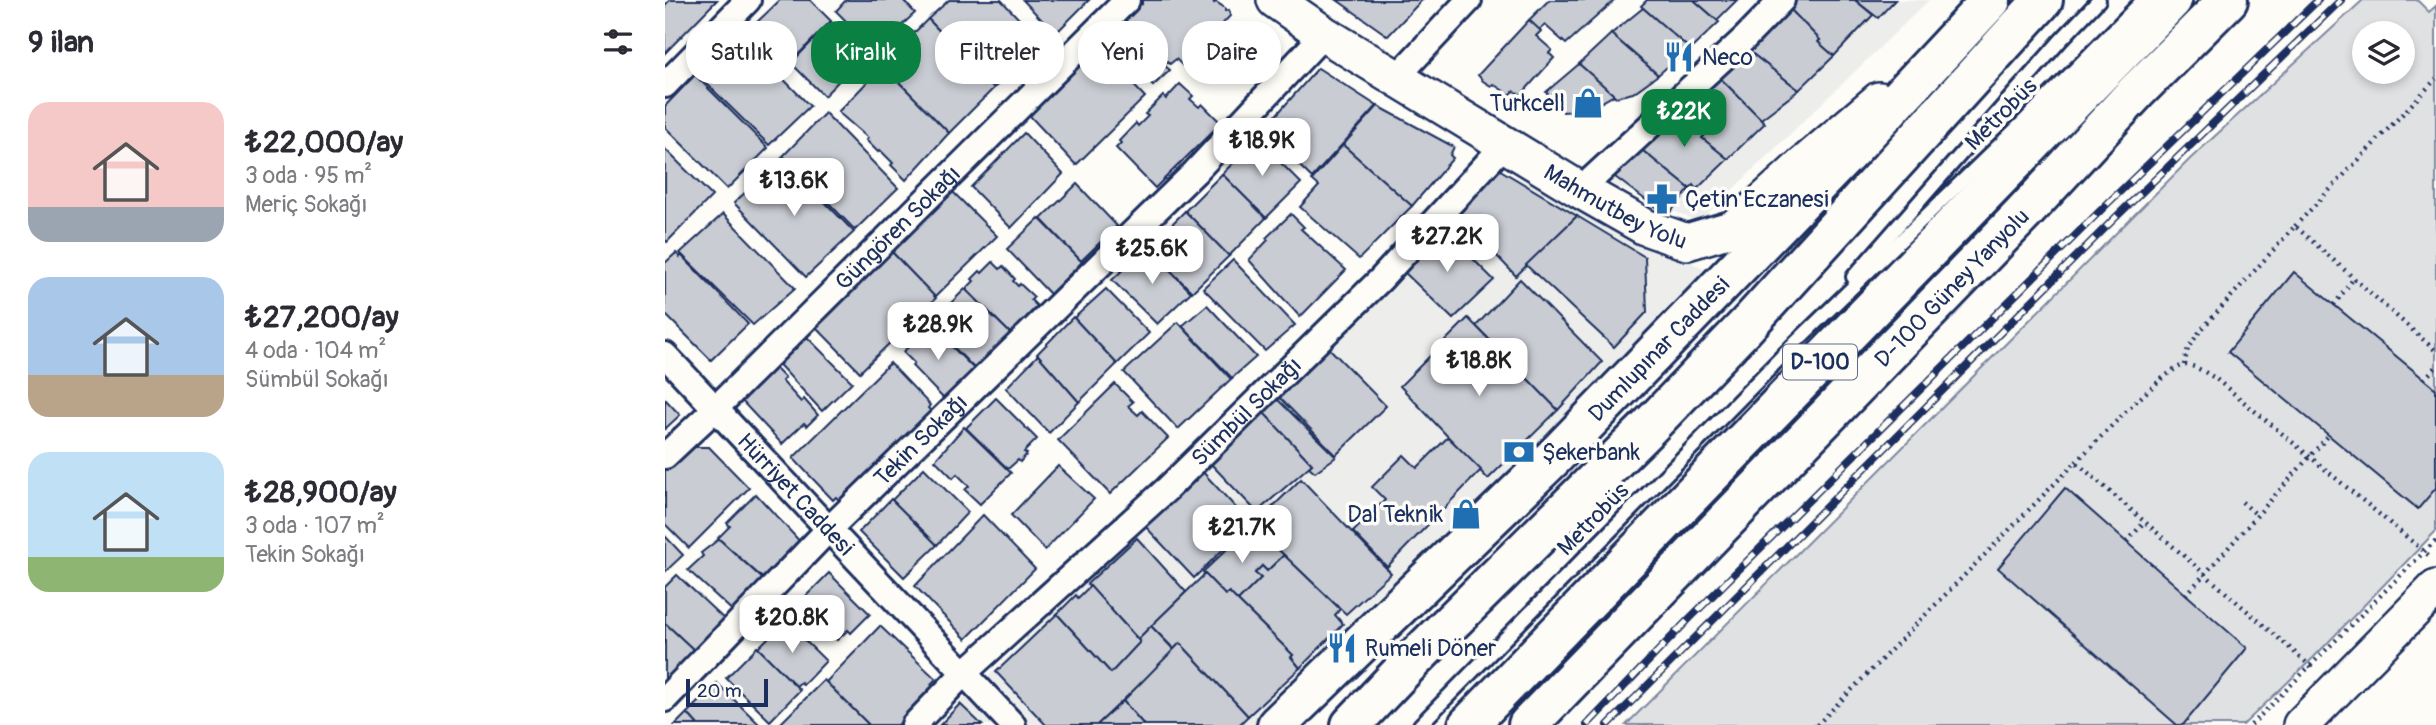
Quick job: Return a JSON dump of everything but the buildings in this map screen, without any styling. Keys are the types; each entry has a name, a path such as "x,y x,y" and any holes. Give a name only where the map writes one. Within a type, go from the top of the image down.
{"main road":[{"name":"Mahmutbey Yolu","path":"1275,0 1324,34 1580,190 1645,227 1687,242 1734,228 1980,11"},
{"path":"1351,725 1675,400 2043,0"},
{"name":"D-100","path":"1468,725 2172,0"},
{"name":"D-100 Güney Yanyolu","path":"1528,725 2023,214 2136,92 2228,0"},
{"name":"Dumlupınar Caddesi","path":"1277,725 1554,457 1980,11"},
{"path":"2301,725 2436,588"},
{"path":"1333,725 1409,664"}],"street":[{"path":"665,85 748,0"},
{"name":"Güngören Sokağı","path":"665,456 1127,0"},
{"path":"1397,78 1469,0"},
{"path":"1580,190 1745,38 1782,0"},
{"name":"Tekin Sokağı","path":"665,699 828,530 1195,172 1324,34"},
{"name":"Sümbül Sokağı","path":"914,725 964,673 1167,489 1352,308 1506,143"},
{"name":"Hürriyet Caddesi","path":"665,355 1013,725"}],"lane":[{"name":"Metrobüs","path":"1795,343 2099,0"},
{"name":"Metrobüs","path":"1420,725 1795,343 2026,119 2143,0"}],"path":[{"path":"2185,365 2188,348 2200,331 2295,226 2436,79"},
{"path":"2295,226 2436,351"},
{"path":"2334,305 2354,278"},
{"path":"1817,725 2165,375 2185,365 2215,378 2436,561"},
{"path":"2424,379 2436,367"},
{"path":"2186,595 2329,435"},
{"path":"2077,462 2337,689"},
{"path":"2242,502 2257,515"},
{"path":"2127,542 2144,522"},
{"path":"2251,725 2436,540"}],"shaded area":[{"path":"1785,0 1929,0 1699,222 1591,175"},
{"path":"2363,0 2417,0 2429,12 2436,6 2436,531 2313,658 2243,725 1626,725 2190,159"},
{"path":"1504,171 1707,270 1581,403 1259,725 936,725 1280,397"}],"railway":[{"path":"1587,725 1690,618 2105,206 2318,0"},
{"path":"1608,725 2116,217 2341,0"}],"place":[{"name":"Neco","path":"1679,57"},
{"name":"Turkcell","path":"1588,103"},
{"name":"Çetin Eczanesi","path":"1662,199"},
{"name":"Şekerbank","path":"1519,452"},
{"name":"Dal Teknik","path":"1466,514"},
{"name":"Rumeli Döner","path":"1342,648"}]}
